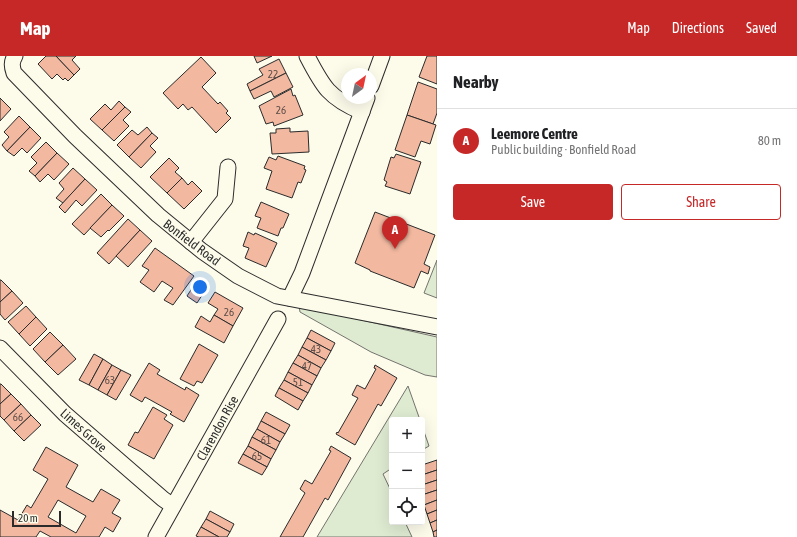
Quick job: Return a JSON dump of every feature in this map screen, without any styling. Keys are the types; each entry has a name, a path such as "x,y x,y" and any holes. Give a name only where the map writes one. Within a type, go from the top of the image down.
{"street":[{"name":"Bonfield Road","path":"15,56 12,61 14,73 75,136 158,215 190,242 238,276 277,296 437,327"},
{"path":"290,298 302,273 364,105 344,104 331,94 321,82 307,56"},
{"path":"377,70 382,56"},
{"path":"190,242 225,199 228,167"},
{"name":"Clarendon Rise","path":"156,537 278,320"},
{"name":"Limes Grove","path":"0,348 65,414 163,500 173,506"}],"green space":[{"path":"437,260 437,298 424,293"},
{"path":"299,306 437,337 437,377 425,375 371,352 300,312"},
{"path":"408,386 419,417 389,417"},
{"path":"389,418 389,470 383,474 389,487 389,525 406,525 412,537 317,537"},
{"path":"425,435 429,446 425,448"}],"building":[{"path":"46,56 56,56 74,75 68,81 65,78 63,80 57,74 52,79 38,64"},
{"path":"56,56 76,56 72,60 80,69 74,75"},
{"path":"254,56 272,56 257,63"},
{"path":"427,56 437,56 437,84 419,77"},
{"path":"201,57 216,73 202,87 218,104 220,102 228,111 226,113 231,118 216,133 192,107 188,110 183,104 178,109 163,93"},
{"path":"279,59 286,73 250,91 247,84 263,75 259,69"},
{"path":"286,73 293,87 274,97 271,91 254,99 250,91"},
{"path":"418,82 437,89 437,113 433,124 407,115"},
{"path":"291,89 303,115 274,126 273,122 266,124 259,106"},
{"path":"0,98 11,109 0,121"},
{"path":"119,101 125,107 102,130 90,119 105,104 111,110"},
{"path":"125,107 131,112 123,120 129,126 114,141 102,130"},
{"path":"407,115 436,125 430,144 421,141 415,157 395,150"},
{"path":"19,116 30,127 7,151 2,145 9,137 4,132"},
{"path":"30,127 41,138 27,153 22,148 14,156 7,151"},
{"path":"147,127 152,133 129,157 117,145 132,130 138,135"},
{"path":"290,128 290,132 308,131 309,152 272,154 270,133 276,133 276,129"},
{"path":"152,133 158,138 150,146 156,152 141,168 129,157"},
{"path":"46,142 57,153 35,176 29,171 37,163 31,157"},
{"path":"57,153 69,164 54,180 48,174 40,182 35,176"},
{"path":"396,154 421,162 410,194 385,186 387,182 384,180 391,157 394,158"},
{"path":"278,156 305,166 304,169 306,170 301,183 298,182 292,198 266,189 272,171 264,168 269,157 276,160"},
{"path":"169,158 179,168 175,172 182,178 167,193 150,177"},
{"path":"73,168 85,179 63,203 56,198 64,189 59,183"},
{"path":"182,178 188,185 192,181 202,191 184,209 167,193"},
{"path":"85,179 97,190 82,206 76,200 65,213 59,207"},
{"path":"101,194 112,205 84,235 72,224"},
{"path":"261,202 289,214 278,236 257,228 261,218 255,216"},
{"path":"112,205 124,216 101,237 90,228"},
{"path":"375,212 435,235 424,264 430,267 428,274 421,271 414,288 370,271 355,263"},
{"path":"128,219 140,230 109,264 97,253"},
{"path":"140,230 152,241 128,267 116,256"},
{"path":"248,232 254,235 255,233 277,243 266,267 245,258 249,248 243,246"},
{"path":"155,248 194,276 173,305 164,300 173,288 162,281 154,292 140,282 149,270 142,266"},
{"path":"198,279 208,286 197,303 187,296"},
{"path":"0,280 12,291 0,302"},
{"path":"12,291 23,303 5,320 0,314 0,302"},
{"path":"215,292 243,308 233,326 214,315 218,309 208,303"},
{"path":"26,306 36,317 19,334 8,322"},
{"path":"214,315 233,326 224,343 195,327 201,316 210,322"},
{"path":"36,317 47,329 30,346 19,334"},
{"path":"311,330 335,343 331,351 307,338"},
{"path":"50,332 63,345 45,362 33,349"},
{"path":"307,338 331,351 326,360 302,347"},
{"path":"199,344 218,355 202,383 197,381 194,386 180,379"},
{"path":"63,345 76,359 58,375 45,362"},
{"path":"302,347 326,360 321,368 298,355"},
{"path":"94,354 103,359 89,385 79,380"},
{"path":"298,355 321,368 317,376 293,363"},
{"path":"103,359 112,365 98,390 89,385"},
{"path":"149,363 160,370 157,374 185,390 186,387 199,395 184,422 170,414 172,412 145,397 142,402 130,395"},
{"path":"293,363 317,376 312,385 288,372"},
{"path":"112,365 121,370 107,395 98,390"},
{"path":"375,365 397,378 381,406 378,404 355,445 336,434 358,398 352,395 357,385 365,389 376,369 374,368"},
{"path":"121,370 131,375 116,400 107,395"},
{"path":"288,372 312,385 308,393 284,380"},
{"path":"284,380 308,393 303,401 279,388"},
{"path":"0,384 11,394 0,404"},
{"path":"279,388 303,401 298,410 275,396"},
{"path":"11,394 21,404 4,420 0,416 0,404"},
{"path":"21,404 31,415 14,431 4,420"},
{"path":"153,407 167,415 164,419 173,425 154,459 128,445 135,432 138,433"},
{"path":"266,412 290,425 285,434 261,421"},
{"path":"31,415 41,425 24,441 14,431"},
{"path":"261,421 285,434 280,442 257,429"},
{"path":"257,429 280,442 276,450 252,437"},
{"path":"252,437 276,450 271,459 248,446"},
{"path":"248,446 271,459 267,467 243,454"},
{"path":"331,446 351,458 328,500 325,498 303,537 280,537 305,493 300,489 305,480 312,484 331,451 329,450"},
{"path":"46,447 78,465 66,487 93,502 101,489 120,500 112,513 121,518 113,532 105,527 99,537 51,537 40,531 36,537 0,537 0,510 18,520 27,505 31,508 48,479 33,470","holes":["58,500 86,516 76,533 48,517"]},
{"path":"243,454 267,467 262,475 238,463"},
{"path":"437,460 437,470 425,474 425,464"},
{"path":"437,470 437,480 425,484 425,474"},
{"path":"437,480 437,490 425,494 425,484"},
{"path":"437,490 437,500 425,505 425,494"},
{"path":"437,500 437,510 427,514 425,505"},
{"path":"437,510 437,520 430,523 427,514"},
{"path":"210,511 234,524 230,532 206,519"},
{"path":"206,519 230,532 227,537 219,537 201,527"},
{"path":"437,520 437,530 433,532 430,523"},
{"path":"201,527 219,537 196,536"},
{"path":"437,530 437,537 434,537 433,532"}],"place":[{"name":"Leemore Centre","path":"395,249"}]}
